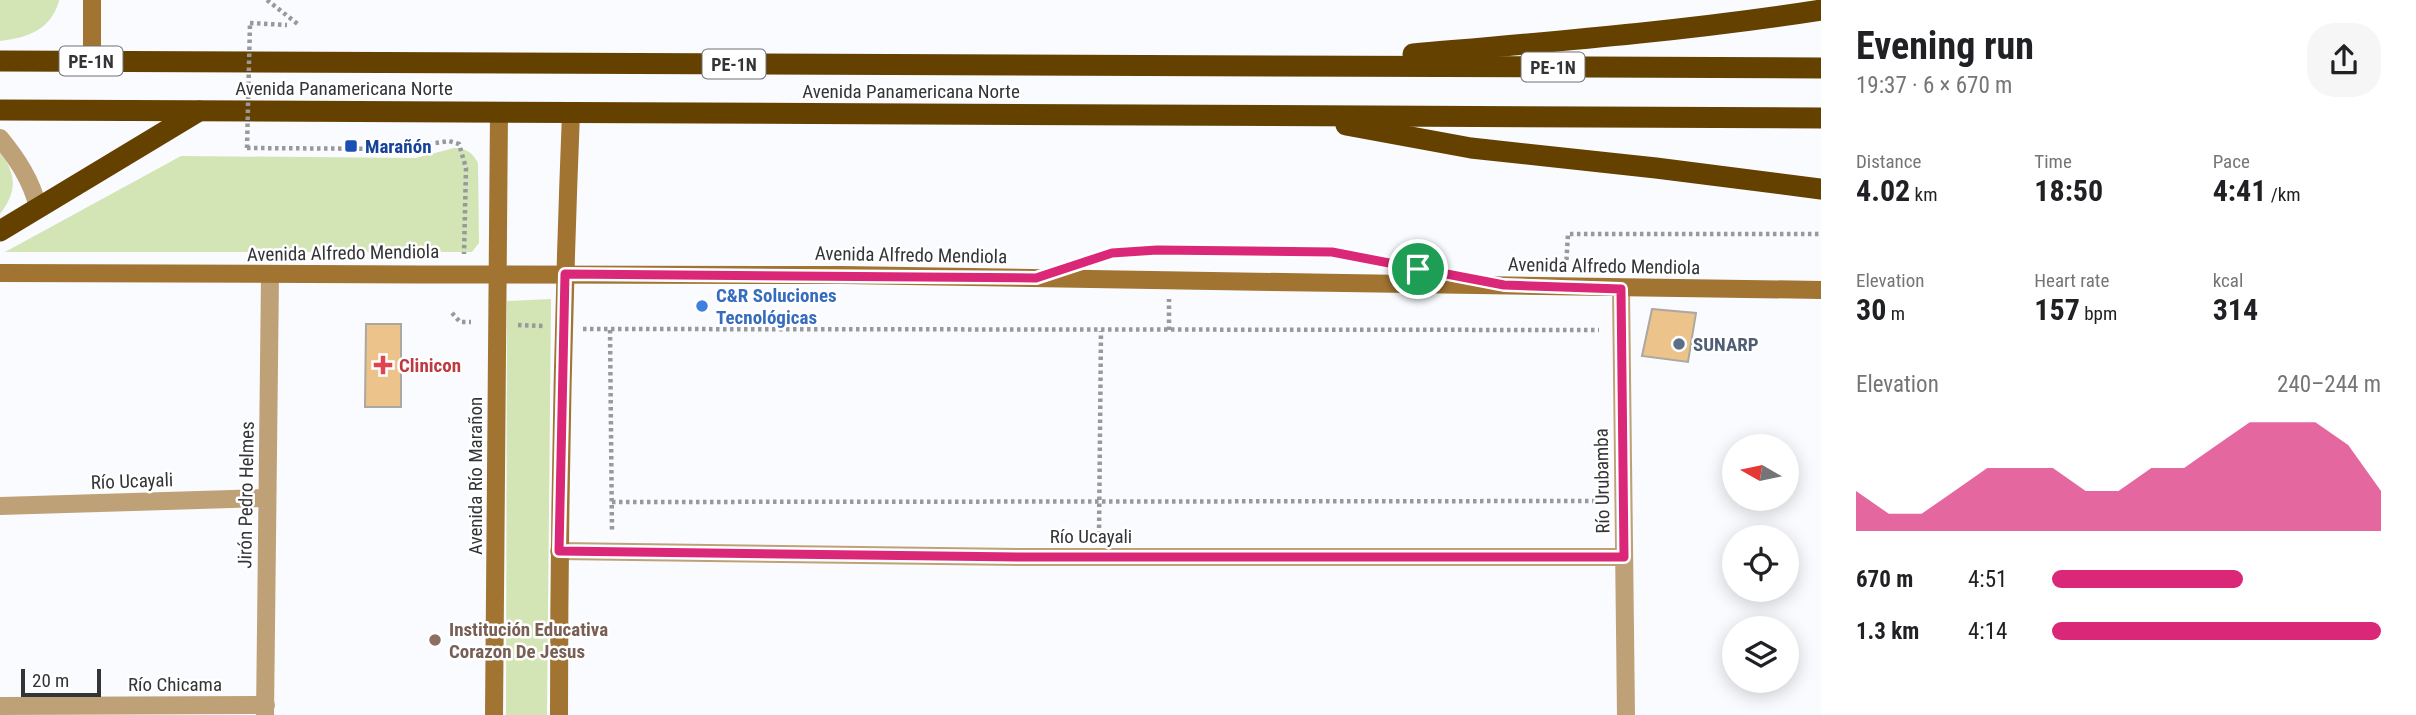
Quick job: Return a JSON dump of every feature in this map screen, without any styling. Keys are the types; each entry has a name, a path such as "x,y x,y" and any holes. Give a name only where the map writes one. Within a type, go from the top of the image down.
{"highway":[{"path":"1285,65 1642,33 1821,10"},
{"name":"Avenida Panamericana Norte","path":"0,61 1821,68"},
{"name":"Avenida Panamericana Norte","path":"0,110 1821,118"},
{"path":"0,231 200,110"},
{"path":"1310,116 1363,129 1471,148 1821,189"}],"main road":[{"path":"92,0 92,61"},
{"name":"Avenida Río Marañon","path":"494,715 499,112"},
{"path":"559,715 559,551 571,113"},
{"name":"Avenida Alfredo Mendiola","path":"0,273 270,276 497,273 1036,278 1821,290"}],"street":[{"path":"0,138 23,167 33,187 38,207"},
{"name":"Jirón Pedro Helmes","path":"265,710 270,276"},
{"name":"Río Urubamba","path":"1621,289 1626,715"},
{"name":"Río Ucayali","path":"0,506 266,498"},
{"name":"Río Ucayali","path":"559,551 1103,557 1624,557"},
{"name":"Río Chicama","path":"0,706 265,710"}],"lane":[{"path":"1036,278 1112,253 1157,250 1332,252 1504,285"}],"path":[{"path":"267,0 299,25"},
{"path":"287,25 250,23 247,148 397,149 449,141 460,144 467,168 465,249 462,265"},
{"path":"1565,271 1568,234 1821,234"},
{"path":"1169,298 1169,330"},
{"path":"452,313 460,322 471,323"},
{"path":"507,325 549,326"},
{"path":"581,328 1611,330"},
{"path":"610,330 612,551"},
{"path":"1101,331 1099,533 1103,557"},
{"path":"612,502 1623,501"}],"green space":[{"path":"0,0 59,1 50,19 37,30 0,41"},
{"path":"454,148 469,152 478,163 479,243 472,252 5,252 181,156 416,158"},
{"path":"0,151 13,182 10,197 0,214"},
{"path":"551,299 547,715 506,715 507,301"}],"building":[{"path":"1652,309 1696,313 1688,362 1642,356"},
{"name":"Clinicon","path":"366,324 401,324 401,407 365,407"}],"place":[{"name":"Marañón","path":"351,146"},
{"name":"C&R Soluciones Tecnológicas","path":"702,306"},
{"name":"SUNARP","path":"1679,344"},
{"name":"Clinicon","path":"383,365"},
{"name":"Institución Educativa Corazon De Jesus","path":"435,640"}],"route":[{"path":"1157,250 1332,252 1418,269 1504,285 1621,289 1624,557 1018,557 559,551 565,274 1036,278 1112,253 1157,250"}]}
